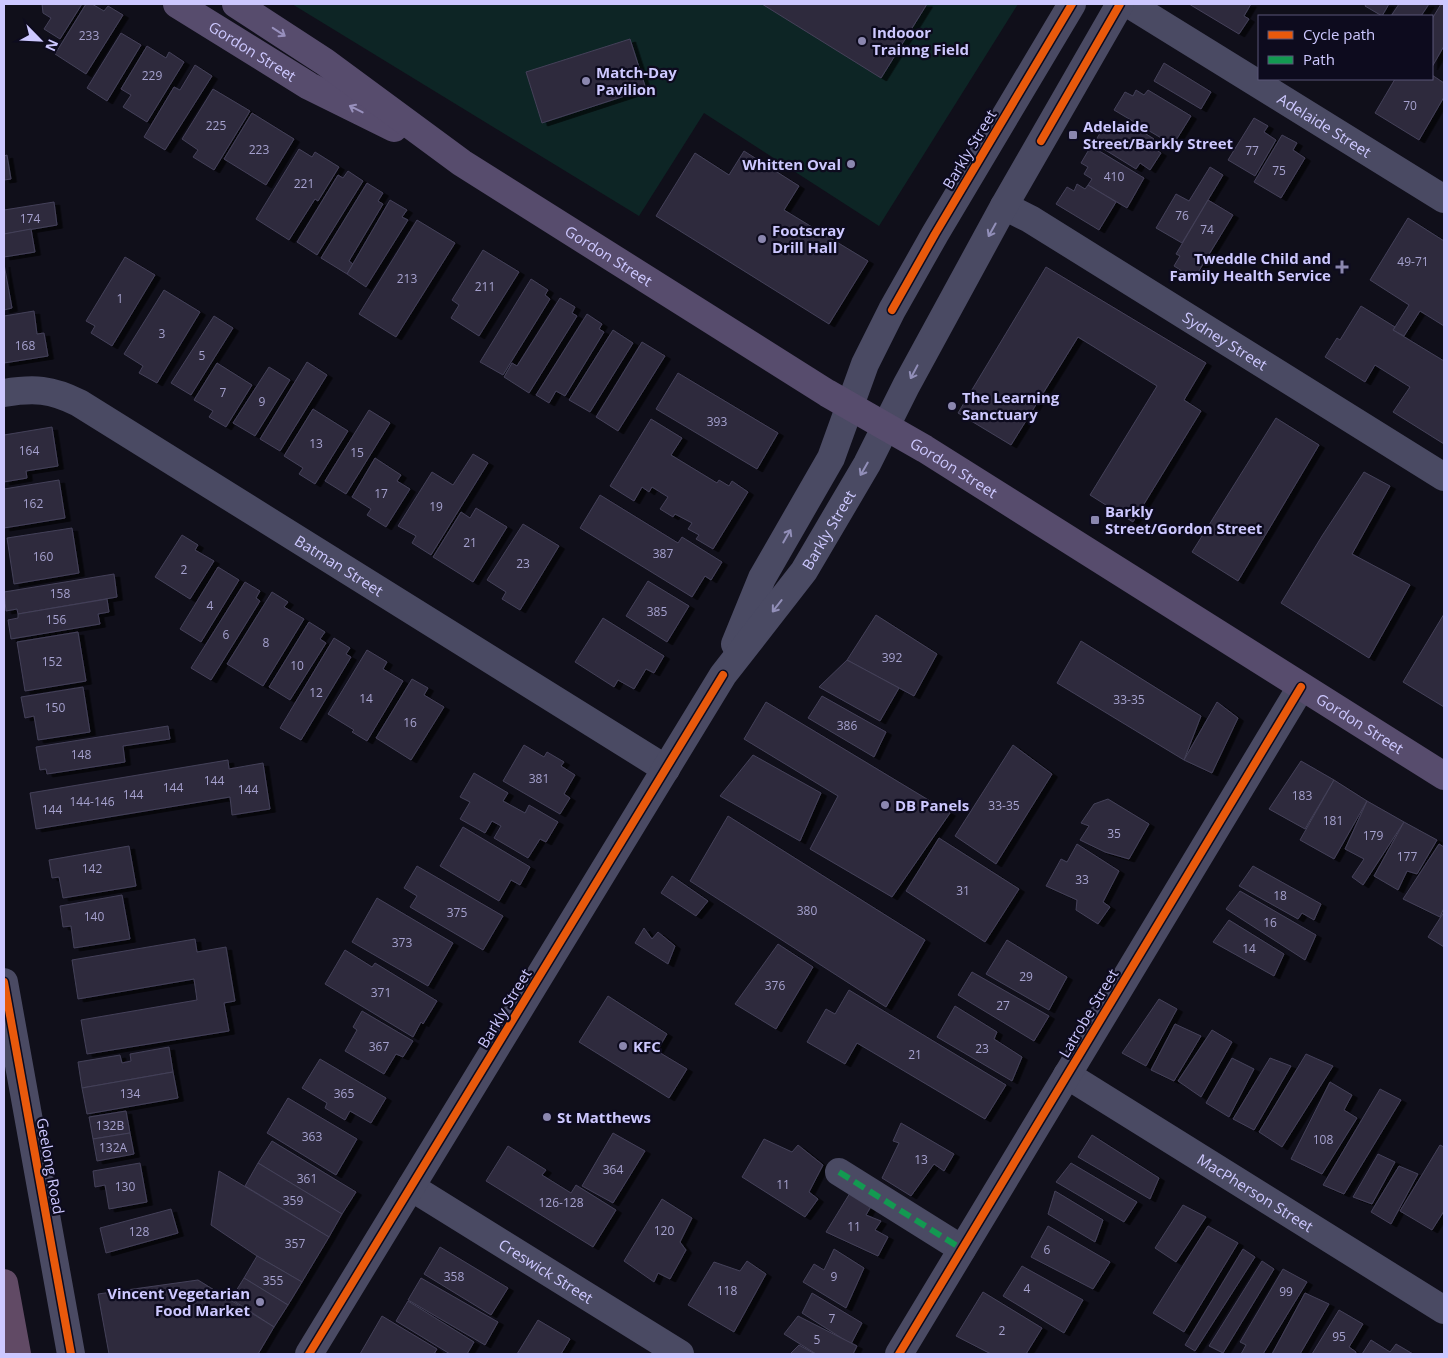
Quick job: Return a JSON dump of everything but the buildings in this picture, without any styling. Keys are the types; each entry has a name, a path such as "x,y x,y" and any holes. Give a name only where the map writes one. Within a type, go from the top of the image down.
{"highway":[{"path":"4,1283 17,1354"}],"main road":[{"name":"Gordon Street","path":"177,4 309,86 462,162"},
{"name":"Gordon Street","path":"237,4 325,62 462,162 850,406 886,426 1058,532 1444,776"}],"street":[{"name":"Barkly Street","path":"723,676 762,578 831,458 865,364 892,310 963,186 1072,4"},
{"name":"Barkly Street","path":"309,1354 723,676 804,571 867,464 1004,206 1120,4"},
{"name":"Adelaide Street","path":"1129,4 1444,199"},
{"name":"Sydney Street","path":"1004,206 1038,224 1444,477"},
{"name":"Batman Street","path":"4,393 38,390 59,394 79,403 666,769"},
{"name":"Latrobe Street","path":"899,1354 1301,687"},
{"name":"Geelong Road","path":"4,982 71,1354"},
{"name":"MacPherson Street","path":"1067,1075 1444,1310"},
{"path":"839,1172 962,1249"},
{"name":"Creswick Street","path":"411,1187 680,1354"}],"green space":[{"name":"Whitten Oval","path":"292,4 1018,4 879,226 704,113 639,216"}],"marked path":[{"path":"839,1172 962,1249"}],"cycle path":[{"path":"892,310 1072,4"},
{"path":"1041,141 1120,4"},
{"path":"309,1354 723,675"},
{"path":"899,1354 1301,687"},
{"path":"4,982 71,1354"}],"place":[{"name":"Indooor Trainng Field","path":"862,41"},
{"name":"Match-Day Pavilion","path":"586,81"},
{"name":"Adelaide Street/Barkly Street","path":"1073,135"},
{"name":"Whitten Oval","path":"851,164"},
{"name":"Footscray Drill Hall","path":"762,239"},
{"name":"Tweddle Child and Family Health Service","path":"1342,267"},
{"name":"The Learning Sanctuary","path":"952,406"},
{"name":"Barkly Street/Gordon Street","path":"1095,520"},
{"name":"DB Panels","path":"885,805"},
{"name":"KFC","path":"623,1046"},
{"name":"St Matthews","path":"547,1117"},
{"name":"Vincent Vegetarian Food Market","path":"260,1302"}]}
